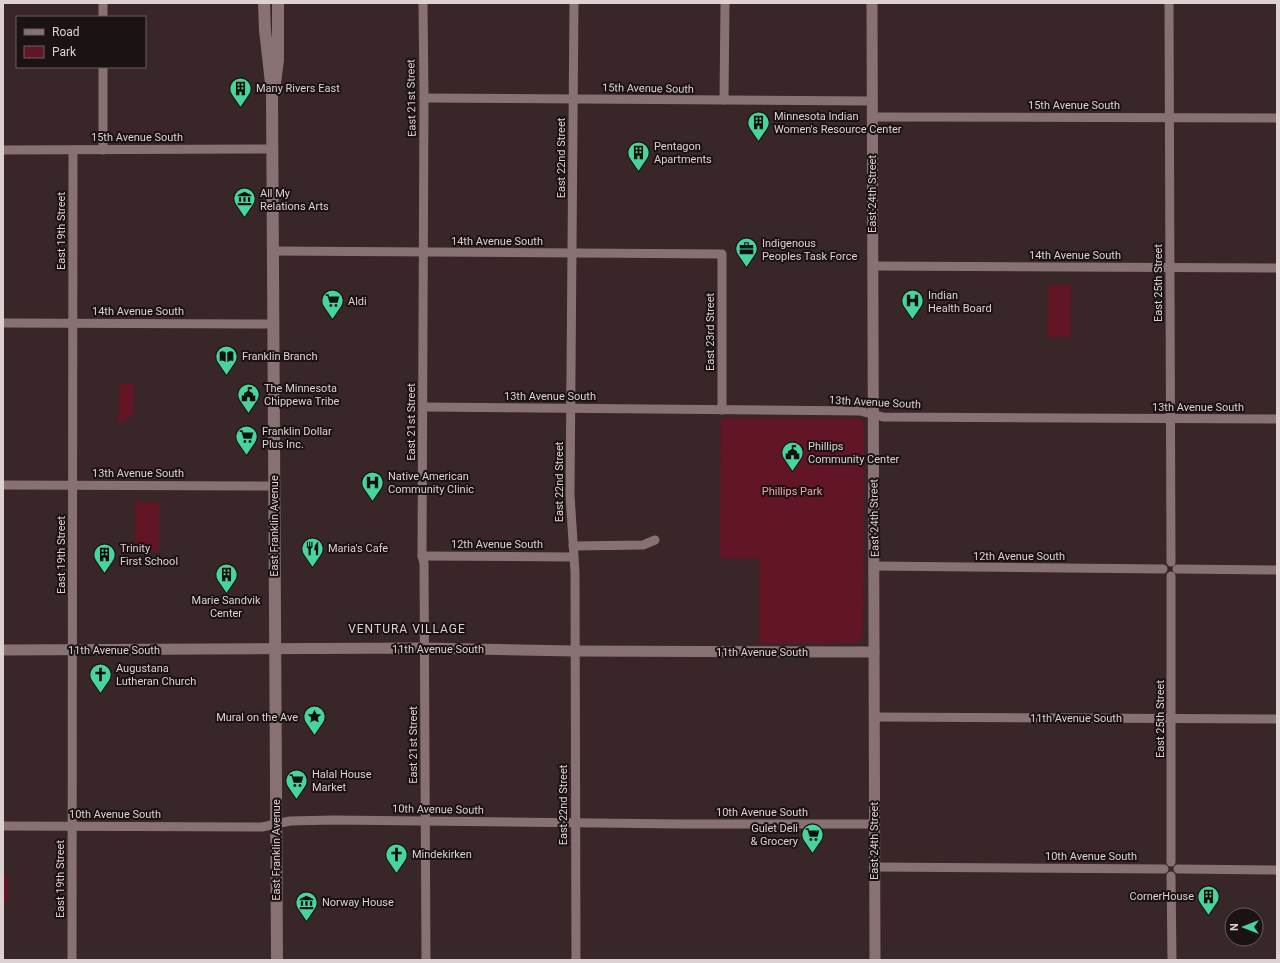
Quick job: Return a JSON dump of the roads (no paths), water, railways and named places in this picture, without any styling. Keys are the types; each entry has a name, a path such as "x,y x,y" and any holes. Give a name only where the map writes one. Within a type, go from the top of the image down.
{"main road":[{"name":"East Franklin Avenue","path":"264,3 265,30 272,92 274,650 277,960"},
{"name":"East Franklin Avenue","path":"272,92 278,60 278,3"}],"street":[{"path":"103,3 103,16"},
{"name":"East 21st Street","path":"423,3 422,556 424,563 426,648 426,960"},
{"name":"East 22nd Street","path":"574,3 570,495 572,546 575,572 574,651 576,960"},
{"path":"724,100 725,3"},
{"name":"East 24th Street","path":"872,3 875,960"},
{"name":"East 25th Street","path":"1169,3 1169,419 1173,569 1172,960"},
{"path":"103,68 103,150"},
{"name":"15th Avenue South","path":"424,98 872,100"},
{"name":"15th Avenue South","path":"872,117 1277,118"},
{"name":"15th Avenue South","path":"3,150 272,148"},
{"name":"East 19th Street","path":"72,960 73,150"},
{"name":"14th Avenue South","path":"272,251 722,254"},
{"name":"East 23rd Street","path":"722,254 722,410"},
{"name":"14th Avenue South","path":"873,266 1277,268"},
{"name":"14th Avenue South","path":"3,323 273,324"},
{"name":"13th Avenue South","path":"423,407 860,411 883,417 1169,419 1277,418"},
{"name":"13th Avenue South","path":"3,485 274,486"},
{"path":"572,546 643,545 655,540"},
{"name":"12th Avenue South","path":"422,556 573,557"},
{"name":"12th Avenue South","path":"874,566 1163,568 1166,563 1173,569"},
{"path":"1173,569 1277,570"},
{"name":"11th Avenue South","path":"3,650 274,650 426,648 574,651 874,652"},
{"name":"11th Avenue South","path":"875,717 1277,719"},
{"name":"10th Avenue South","path":"3,826 262,827 276,823 334,820 874,824"},
{"name":"10th Avenue South","path":"874,867 1164,869 1165,873 1173,869"},
{"path":"1173,869 1277,870"}],"place":[{"name":"Many Rivers East","path":"241,108"},
{"name":"Minnesota Indian Women's Resource Center","path":"758,142"},
{"name":"Pentagon Apartments","path":"638,172"},
{"name":"All My Relations Arts","path":"244,218"},
{"name":"Indigenous Peoples Task Force","path":"746,268"},
{"name":"Aldi","path":"332,320"},
{"name":"Indian Health Board","path":"912,320"},
{"name":"Franklin Branch","path":"226,376"},
{"name":"The Minnesota Chippewa Tribe","path":"249,414"},
{"name":"Franklin Dollar Plus Inc.","path":"246,456"},
{"name":"Phillips Community Center","path":"792,472"},
{"name":"Native American Community Clinic","path":"373,502"},
{"name":"Maria's Cafe","path":"313,568"},
{"name":"Trinity First School","path":"104,574"},
{"name":"Marie Sandvik Center","path":"226,594"},
{"name":"Augustana Lutheran Church","path":"101,694"},
{"name":"Mural on the Ave","path":"314,736"},
{"name":"Halal House Market","path":"297,800"},
{"name":"Gulet Deli & Grocery","path":"813,854"},
{"name":"Mindekirken","path":"397,874"},
{"name":"CornerHouse","path":"1209,916"},
{"name":"Norway House","path":"306,922"}],"district":[{"name":"VENTURA VILLAGE","path":"407,629"}],"park label":[{"name":"Phillips Park","path":"792,491"}]}
